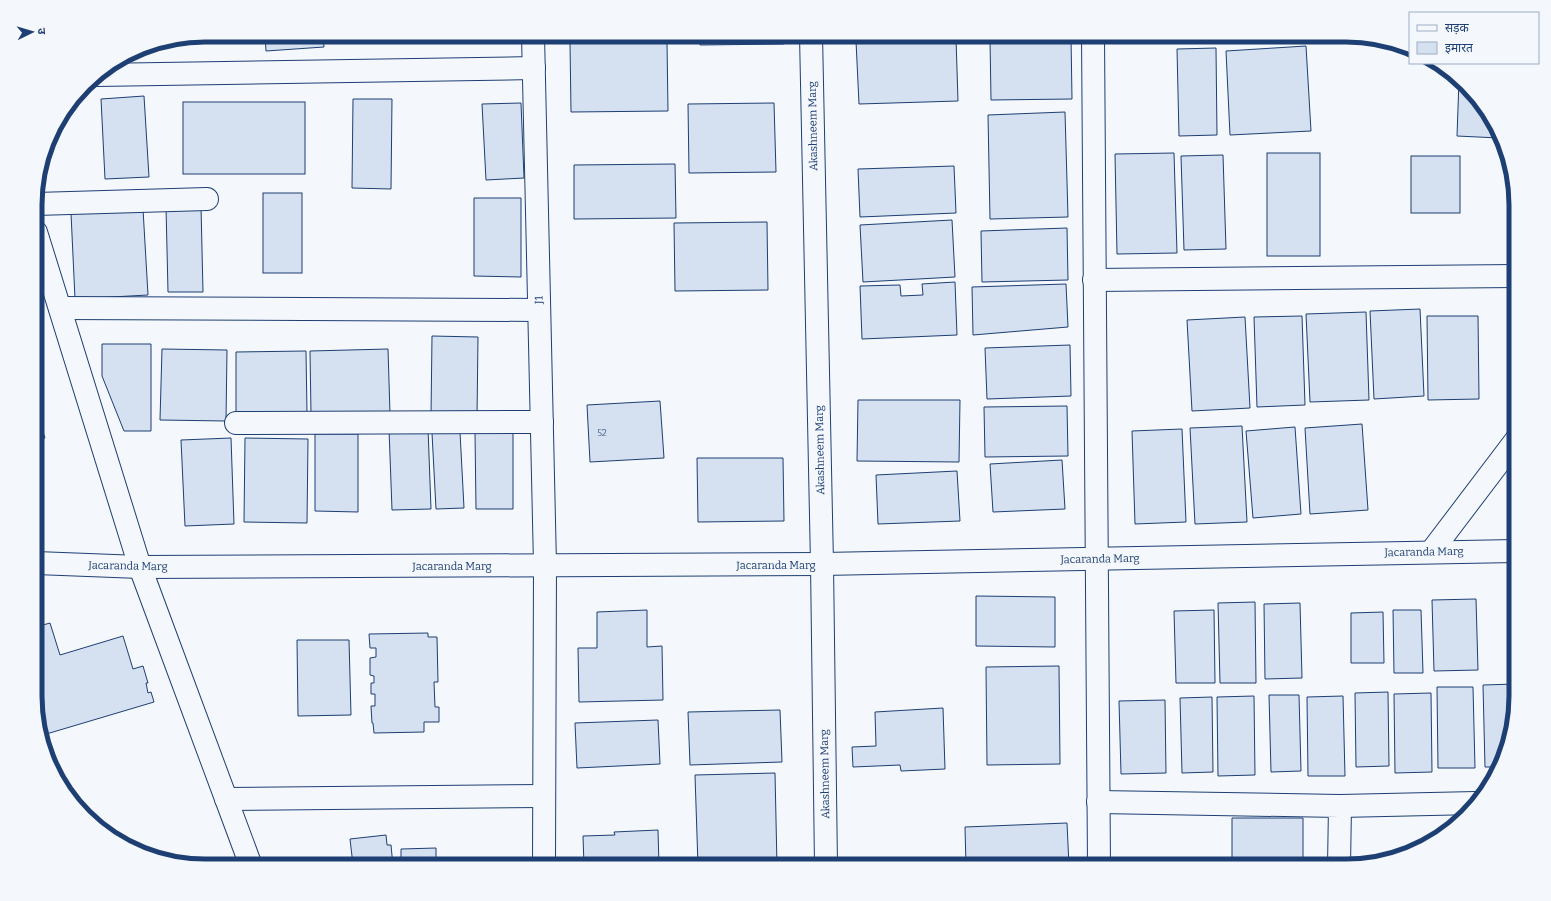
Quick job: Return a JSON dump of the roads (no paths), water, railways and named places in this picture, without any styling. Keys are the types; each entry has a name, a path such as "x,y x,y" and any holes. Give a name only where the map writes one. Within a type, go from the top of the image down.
{"street":[{"name":"J1","path":"533,42 544,565 544,859"},
{"name":"Akashneem Marg","path":"811,42 822,564 826,859"},
{"path":"1093,42 1098,859"},
{"path":"108,75 534,68"},
{"path":"42,204 207,199"},
{"path":"42,251 140,567 248,859"},
{"path":"1094,280 1509,276"},
{"path":"60,308 539,310"},
{"path":"236,424 542,422"},
{"path":"1431,552 1509,449"},
{"name":"Jacaranda Marg","path":"42,563 140,567 822,564 1509,551"},
{"path":"226,799 544,796"},
{"path":"1098,802 1340,806 1468,803"},
{"path":"1339,859 1340,806"}]}
